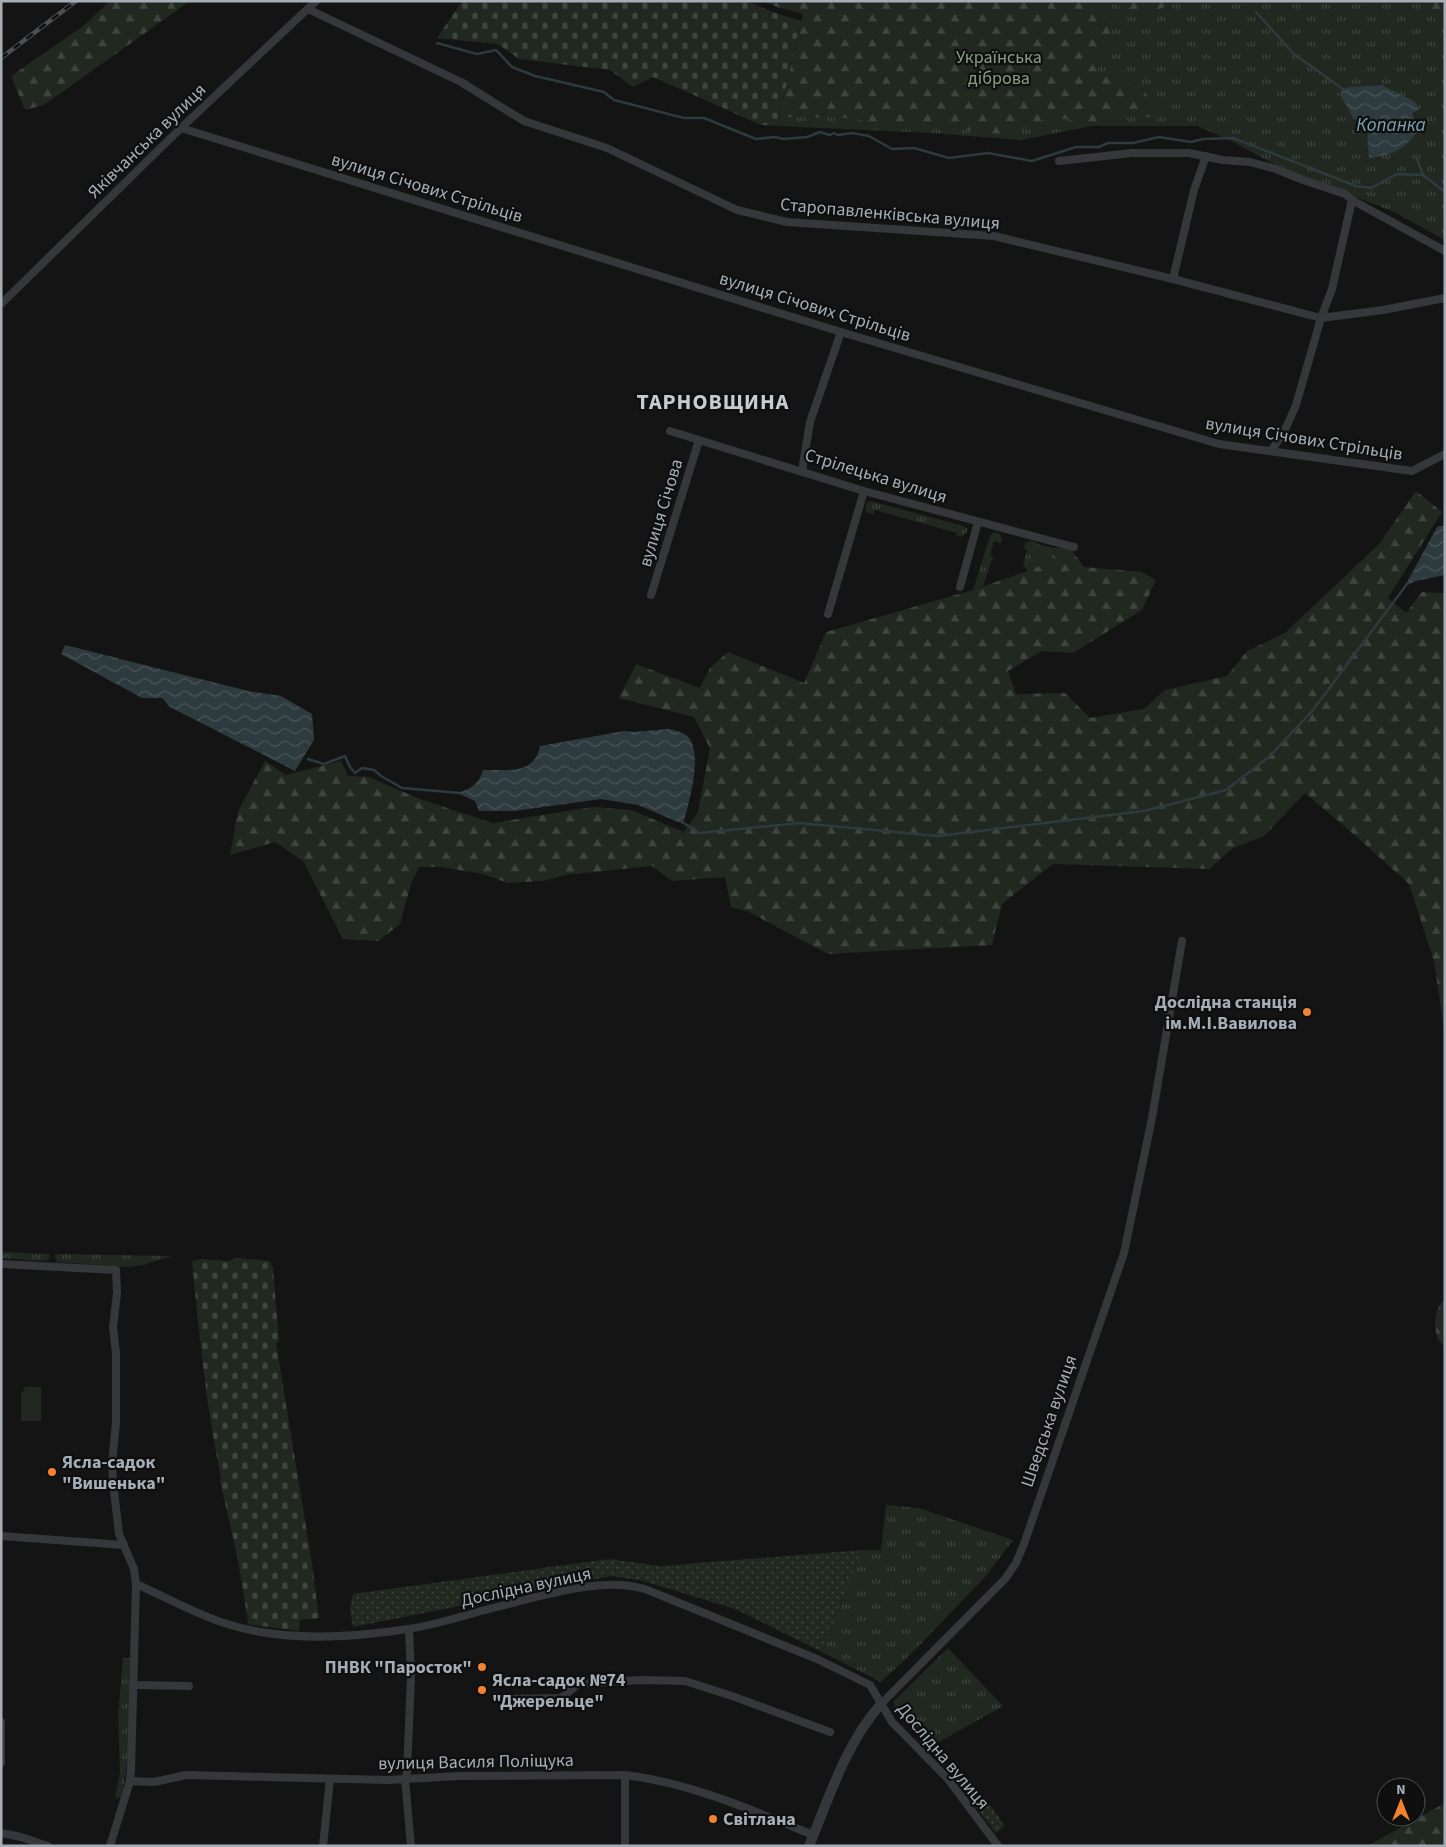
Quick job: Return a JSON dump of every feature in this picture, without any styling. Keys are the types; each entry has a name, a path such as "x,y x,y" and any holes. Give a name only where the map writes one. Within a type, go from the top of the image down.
{"street":[{"name":"Яківчанська вулиця","path":"1,304 181,128 316,1"},
{"name":"Старопавленківська вулиця","path":"308,9 461,82 524,121 608,148 737,210 787,222 994,236 1173,278 1321,318 1383,310 1445,298"},
{"name":"вулиця Січових Стрільців","path":"181,128 841,332 1219,444 1412,471 1445,454"},
{"path":"1059,161 1132,153 1189,153 1223,160 1250,162 1276,169 1346,194 1352,200 1445,251"},
{"path":"1173,278 1194,190 1206,156"},
{"path":"1271,451 1284,432 1296,405 1321,318 1332,288 1352,200"},
{"path":"802,471 810,422 841,332"},
{"name":"Стрілецька вулиця","path":"670,431 864,491 1074,547"},
{"name":"вулиця Січова","path":"651,595 699,440"},
{"path":"828,614 864,491"},
{"path":"960,587 978,522"},
{"name":"Шведська вулиця","path":"808,1846 846,1758 870,1717 1005,1578 1016,1563 1024,1544 1124,1253 1152,1118 1182,941"},
{"path":"1,1264 116,1270 117,1293 113,1327 116,1345 116,1423 112,1466 119,1534 134,1569 136,1584 133,1741 130,1782 110,1846"},
{"path":"1,1536 124,1545"},
{"name":"Дослідна вулиця","path":"136,1584 216,1620 262,1632 320,1636 409,1629 580,1588 608,1585 636,1587 653,1591 800,1652 870,1685 892,1722 948,1779 998,1846"},
{"path":"409,1629 411,1677 407,1772 405,1779 411,1846"},
{"path":"507,1698 560,1698 578,1684 642,1680 685,1681 830,1732"},
{"path":"133,1685 189,1686"},
{"path":"1,1722 1,1763"},
{"name":"вулиця Василя Поліщука","path":"130,1782 154,1782 186,1775 330,1779 625,1775 663,1781 705,1793 813,1834"},
{"path":"625,1775 625,1846"},
{"path":"323,1846 330,1779"},
{"path":"1,1833 48,1846"}],"green space":[{"path":"110,1 190,1 44,105 25,110 11,76 82,27"},
{"path":"462,1 746,1 801,21 777,126 761,125 653,77 633,87 610,70 519,59 498,44 437,38"},
{"name":"Українська діброва","path":"764,1 1090,1 1106,20 1113,44 1097,57 1098,72 1143,88 1159,119 1122,113 1099,125 1054,117 1009,134 920,125 883,126 854,118 779,117 803,14 777,7"},
{"path":"783,1 1445,1 1445,240 1392,211 1285,170 1231,141 1198,126 1091,126 1021,140 931,133 777,126 808,12"},
{"path":"1110,1 1165,1 1165,6 1150,14 1143,15 1131,13"},
{"path":"1417,1 1445,1 1445,28"},
{"path":"1416,491 1442,512 1388,598 1406,613 1422,592 1445,593 1445,1035 1434,961 1409,884 1305,793 1264,836 1233,848 1209,869 1053,864 1002,904 992,945 828,954 749,912 731,907 725,877 672,881 652,866 565,875 543,881 508,883 483,874 441,867 419,867 411,884 400,924 378,941 343,939 303,861 275,842 230,855 238,811 265,761 286,775 341,761 348,776 369,777 420,799 492,823 593,807 631,810 684,832 698,812 710,748 694,717 619,698 636,664 700,688 710,668 728,652 804,683 826,632 973,590 1027,571 1052,561 1055,548 1074,547 1073,552 1084,567 1142,572 1156,580 1142,610 1073,653 1042,651 1008,671 1016,694 1065,693 1090,718 1144,709 1165,690 1227,676 1247,651 1285,633 1379,544"},
{"path":"870,501 964,526 967,528 967,532 961,537 956,535 957,533 875,510 873,515 865,509"},
{"path":"993,533 1000,534 1001,543 994,541 990,556 993,557 983,586 973,590 990,536"},
{"path":"1032,541 1039,545 1055,548 1052,561 1028,571 1023,565 1027,550 1024,549 1025,543"},
{"path":"1,1252 50,1254 49,1260 40,1261 1,1258"},
{"path":"55,1254 172,1256 143,1265 129,1267 56,1262"},
{"path":"237,1258 270,1261 273,1268 279,1342 276,1343 311,1557 319,1618 300,1620 299,1631 247,1624 237,1555 220,1481 203,1370 192,1261 203,1259 228,1261"},
{"path":"1445,1299 1445,1346 1438,1340 1435,1323 1436,1312"},
{"path":"25,1387 41,1387 41,1421 21,1421 21,1392 24,1391"},
{"path":"886,1505 919,1508 1013,1540 986,1576 913,1652 881,1682 822,1652 862,1550 881,1550"},
{"path":"862,1550 822,1652 735,1609 644,1581 611,1576 353,1627 350,1609 353,1594 609,1559 660,1566"},
{"path":"948,1648 1003,1706 930,1747 897,1711 893,1702"},
{"path":"123,1658 130,1658 129,1746 121,1798 117,1797 116,1799 120,1772 118,1716"},
{"path":"968,1778 1005,1826 996,1833 959,1786"},
{"path":"1445,1803 1445,1846 1367,1846 1401,1827 1426,1827 1426,1813"}],"water":[{"name":"Копанка","path":"1382,85 1415,102 1419,110 1412,113 1418,130 1414,137 1403,147 1391,153 1369,158 1367,128 1363,121 1353,119 1341,97 1342,89"},
{"path":"1445,525 1445,575 1416,581 1405,586 1437,527"},
{"path":"65,645 248,691 281,696 312,714 314,740 295,771 170,707 162,698 142,698 61,654"},
{"path":"669,729 681,732 690,739 695,758 693,781 683,824 638,805 601,799 514,811 479,811 475,801 457,793 474,785 483,770 510,770 526,767 537,756 540,746 624,731"}],"waterway":[{"path":"1256,12 1293,53 1344,90"},
{"path":"437,43 477,54 496,50 512,67 535,76 604,92 614,100 684,118 704,118 756,139 807,137 820,132 830,135 834,133 838,135 852,133 869,136 892,149 914,148 949,158 988,153 1032,161 1076,147 1099,147 1108,143 1133,143 1159,137 1191,142 1203,139 1233,138 1356,186 1371,188 1397,174 1423,175 1445,192"},
{"path":"1416,156 1423,175"},
{"path":"682,822 699,833 799,823 938,836 1144,811 1226,790 1270,756 1313,710 1407,584"},
{"path":"308,759 324,764 345,756 355,773 362,768 374,770 402,788 460,793"}],"railway":[{"path":"1,58 76,1"}],"place":[{"name":"Дослідна станція ім.М.І.Вавилова","path":"1307,1012"},
{"name":"Ясла-садок \"Вишенька\"","path":"52,1472"},
{"name":"ПНВК \"Паросток\"","path":"482,1667"},
{"name":"Ясла-садок №74 \"Джерельце\"","path":"482,1690"},
{"name":"Світлана","path":"713,1819"}],"district":[{"name":"ТАРНОВЩИНА","path":"713,402"}]}
